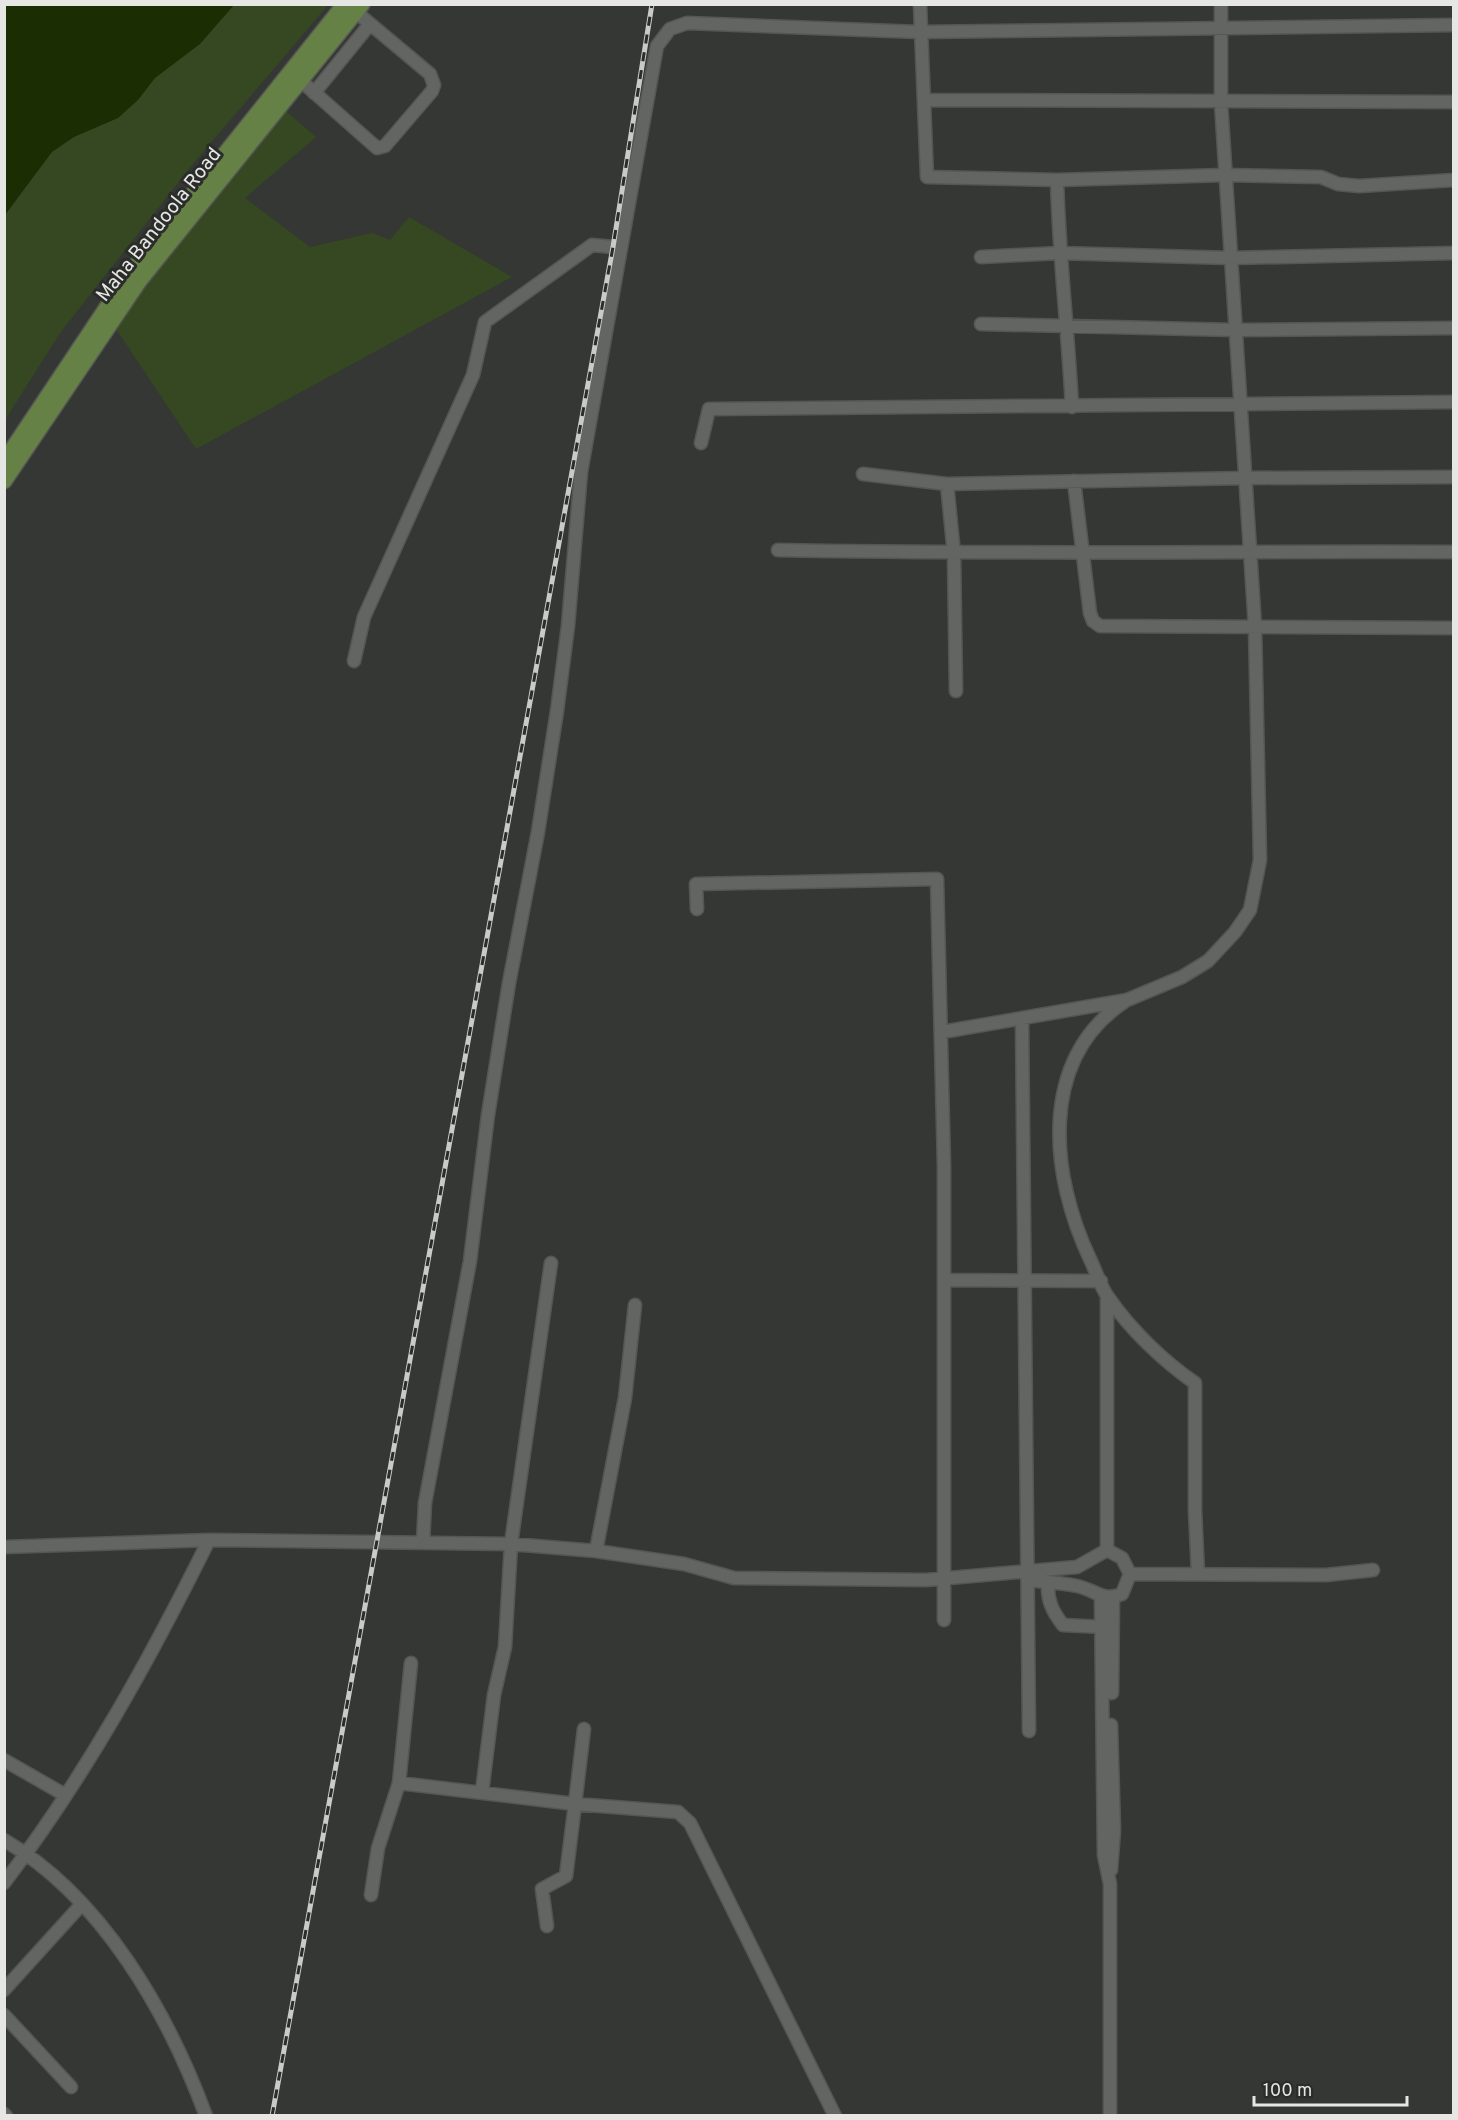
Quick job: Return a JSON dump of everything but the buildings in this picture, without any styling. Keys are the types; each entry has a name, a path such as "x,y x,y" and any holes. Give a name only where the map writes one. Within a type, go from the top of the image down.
{"main road":[{"name":"Maha Bandoola Road","path":"4,481 139,281 300,80 354,7"},
{"name":"Maha Bandoola Road","path":"4,462 130,273 354,7"}],"street":[{"path":"920,4 919,32 926,100 927,177 1057,180 1225,175 1321,177 1338,184 1359,186 1454,180"},
{"path":"1198,1574 1195,1510 1195,1383 1173,1368 1107,1296 1075,1227 1064,1190 1058,1127 1063,1090 1083,1044 1107,1014 1127,1000 1182,977 1208,961 1235,932 1250,910 1260,860 1255,627 1221,103 1221,4"},
{"path":"300,80 377,148 385,146 432,91 434,85 430,74 370,24 354,7"},
{"path":"423,1542 425,1503 470,1261 507,994 538,832 557,711 568,626 581,472 657,46 670,29 687,22 919,32 1454,25"},
{"path":"314,93 370,24"},
{"path":"926,100 1221,103 1454,102"},
{"path":"1057,180 1059,253 1068,326 1072,406"},
{"path":"354,661 364,617 473,375 485,322 592,245 613,247"},
{"path":"981,257 1059,253 1231,258 1454,253"},
{"path":"981,324 1235,330 1454,328"},
{"path":"701,442 708,409 1239,402 1454,402"},
{"path":"863,474 947,484 1244,478 1454,477"},
{"path":"1074,481 1090,613 1093,621 1100,626 1454,628"},
{"path":"947,484 954,554 956,691"},
{"path":"778,549 954,554 1082,550 1454,552"},
{"path":"697,909 696,884 937,879 942,1032 945,1280 944,1620"},
{"path":"942,1032 1127,1000"},
{"path":"1022,1018 1029,1731"},
{"path":"483,1792 494,1695 505,1647 511,1544 551,1263"},
{"path":"945,1280 1101,1281"},
{"path":"1107,1296 1107,1551"},
{"path":"596,1551 625,1398 634,1305"},
{"path":"4,1883 27,1853 122,1707 209,1540"},
{"path":"4,1547 209,1540 511,1544 596,1551 684,1564 734,1578 944,1579 1028,1575 1077,1567 1107,1551"},
{"path":"1028,1575 1048,1582 1080,1587 1107,1598 1122,1594 1130,1574 1122,1558 1107,1551"},
{"path":"1130,1574 1326,1575 1373,1570"},
{"path":"1048,1582 1047,1594 1052,1612 1063,1624 1103,1627"},
{"path":"1107,1598 1103,1627 1104,1855 1110,1884"},
{"path":"1107,1598 1114,1830 1110,1884 1110,2115"},
{"path":"371,1895 378,1848 399,1783 411,1662"},
{"path":"547,1926 542,1889 566,1876 584,1729"},
{"path":"4,1760 65,1795"},
{"path":"399,1783 575,1804 678,1812 690,1822 835,2115"},
{"path":"4,1840 27,1853 82,1904 128,1960 168,2027 206,2115"},
{"path":"4,1990 82,1904"},
{"path":"4,2015 71,2087"}],"shaded area":[{"path":"5,4 234,5 200,44 155,78 138,100 118,118 74,137 52,152 5,215"},
{"path":"5,5 328,5 192,165 60,333 5,420"},
{"path":"279,105 316,137 245,198 310,247 372,233 390,240 409,217 512,277 196,449 110,320"}],"railway":[{"path":"272,2116 613,247 652,4"}]}
